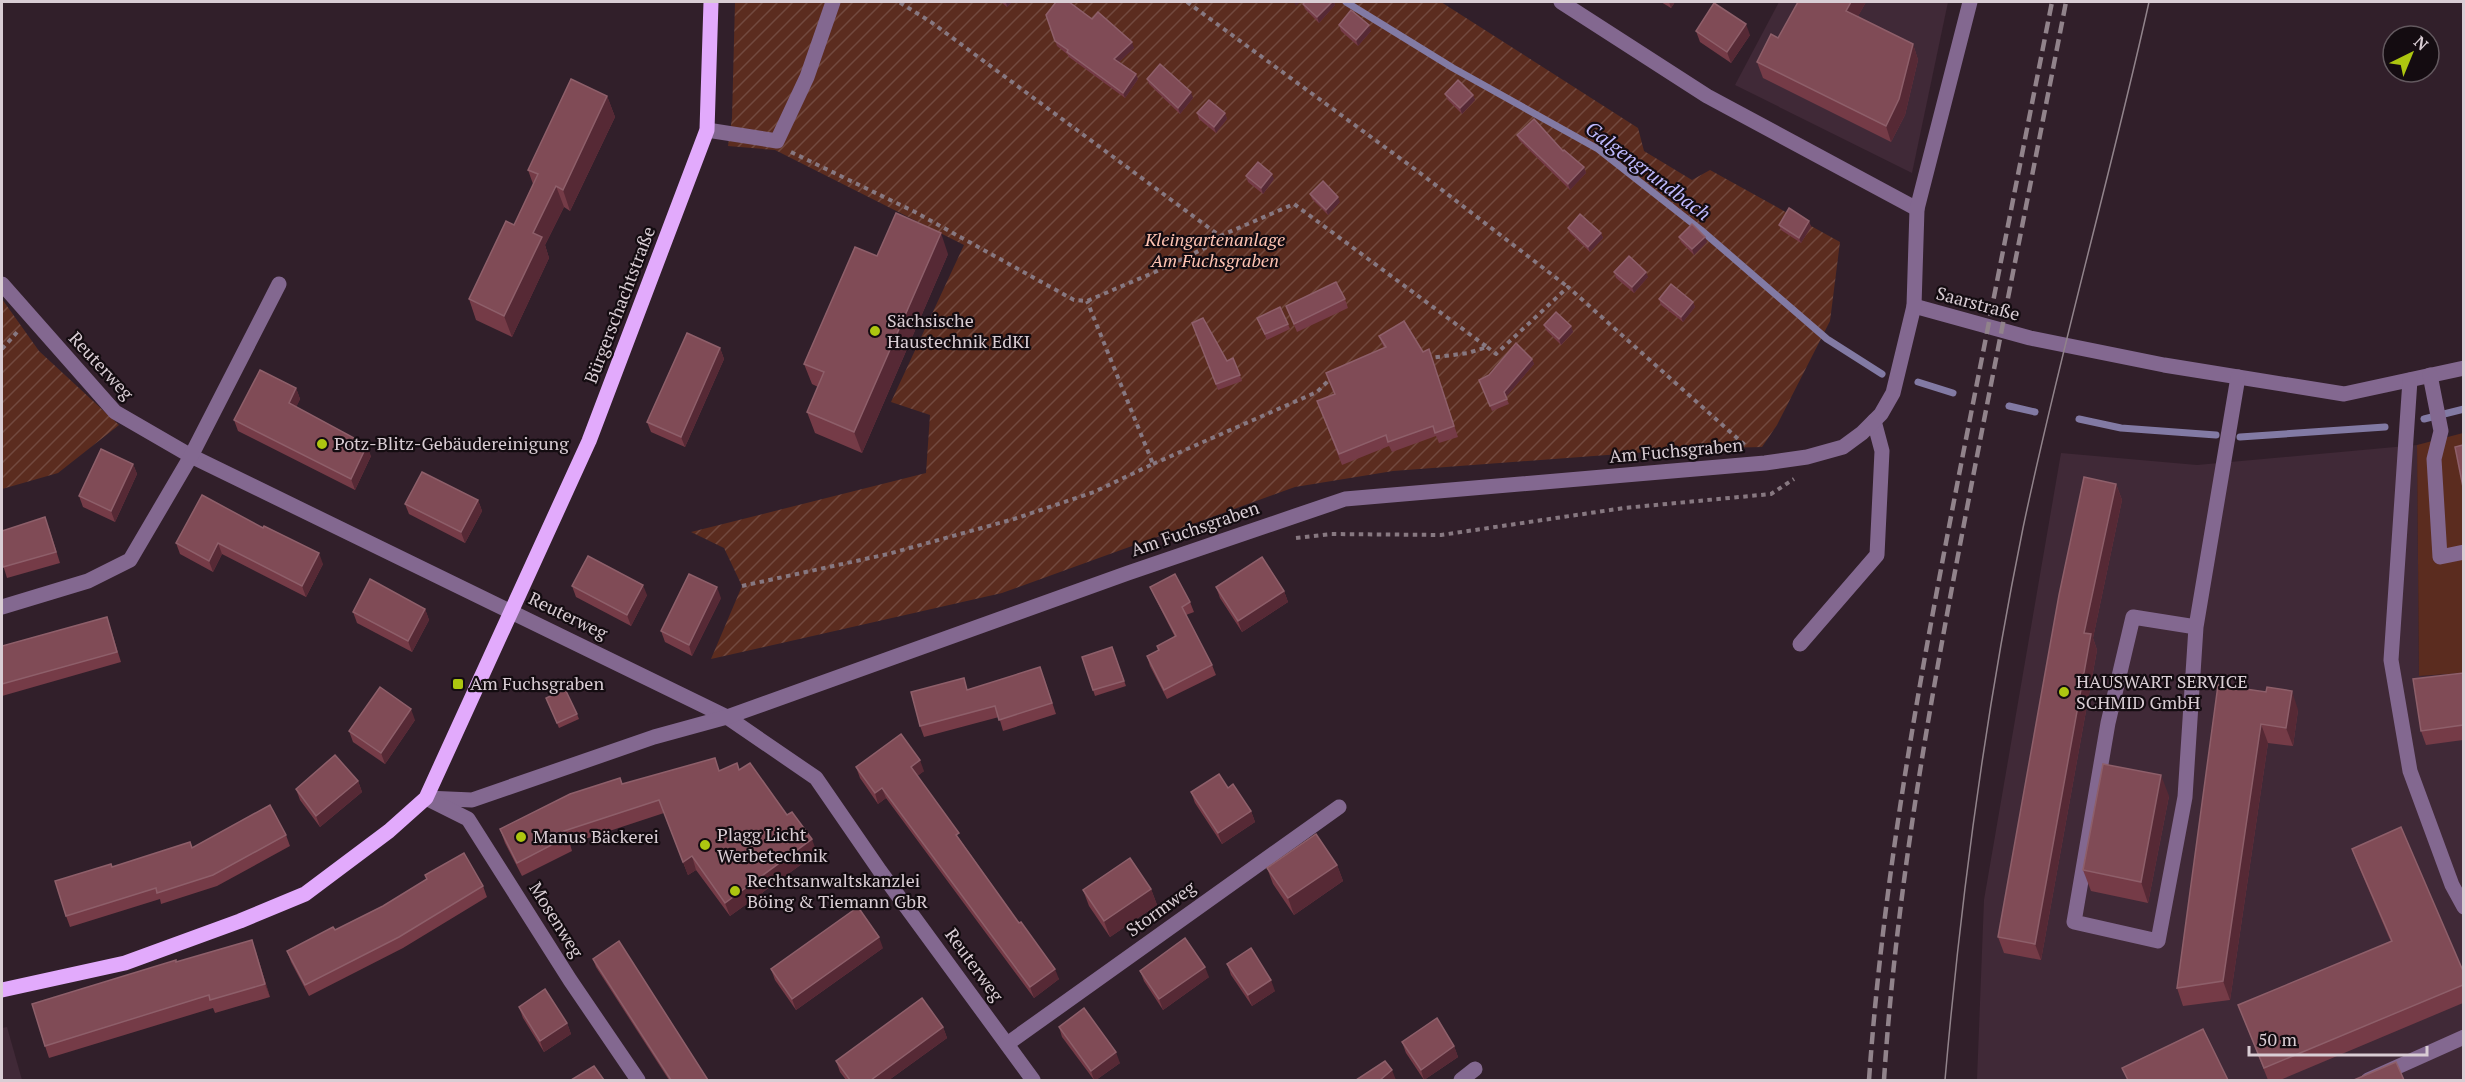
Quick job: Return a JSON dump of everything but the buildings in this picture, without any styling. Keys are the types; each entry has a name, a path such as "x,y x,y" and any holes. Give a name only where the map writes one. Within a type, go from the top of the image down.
{"main road":[{"name":"Bürgerschachtstraße","path":"513,611 589,441 707,130 711,2"},
{"path":"2,990 125,963 240,921 304,894 389,831 426,798 513,611"}],"street":[{"path":"707,130 777,141 807,77 833,2"},
{"path":"1561,2 1707,96 1917,209"},
{"name":"Saarstraße","path":"1970,2 1917,209 1914,306 2030,338 2238,377 2344,394 2463,368"},
{"name":"Reuterweg","path":"2,284 115,412 191,456 727,717 816,778 1033,1080"},
{"path":"2,607 88,581 130,560 191,456 279,284"},
{"name":"Am Fuchsgraben","path":"426,798 472,800 654,737 727,717 1117,577 1345,499 1765,464 1807,457 1843,447 1881,414 1893,393 1914,306"},
{"path":"2430,375 2441,431 2434,459 2440,557 2463,552"},
{"path":"2196,627 2133,617 2108,723 2074,922 2158,941 2185,796 2196,627 2238,377"},
{"path":"2410,380 2391,660 2410,771 2452,885 2463,907"},
{"path":"1800,644 1876,555 1882,451 1874,421"},
{"name":"Mosenweg","path":"426,798 468,819 570,980 638,1080"},
{"name":"Stormweg","path":"1007,1044 1339,807"},
{"path":"2368,1080 2463,1037"},
{"path":"1461,1080 1475,1069"}],"path":[{"path":"899,2 940,29 1220,236"},
{"path":"1187,2 1416,170 1568,287 1765,464"},
{"path":"777,141 789,151 915,212 1074,300 1087,301 1209,246 1220,236 1294,204 1496,354 1568,287"},
{"path":"1087,301 1154,464"},
{"path":"2,349 30,318"},
{"path":"1423,358 1468,353 1487,347"},
{"path":"742,586 888,554 1014,519 1094,492 1317,392 1331,378"},
{"path":"1287,538 1331,534 1441,535 1624,508 1771,494 1798,477"}],"shaded area":[{"path":"1779,2 1948,2 1912,173 1735,85"},
{"path":"2417,445 2419,676 2463,673 2463,1080 1977,1080 1984,900 2061,453 2197,465"},
{"path":"7,1027 22,1080 2,1080 2,1028"}],"green space":[{"name":"Kleingartenanlage Am Fuchsgraben","path":"735,2 1441,2 1638,128 1644,151 1692,180 1710,170 1840,242 1830,321 1777,425 1762,447 1687,449 1393,471 1295,487 1002,593 711,659 742,586 724,548 691,532 926,473 930,415 891,402 964,245 775,150 728,146 732,118"},
{"path":"2,299 39,351 119,425 58,473 2,489"},
{"path":"2463,433 2463,673 2419,676 2417,445"}],"waterway":[{"name":"Galgengrundbach","path":"1346,2 1453,68 1598,149 1701,230 1827,339 1882,374"},
{"name":"Galgengrundbach","path":"1918,382 1953,393"},
{"name":"Galgengrundbach","path":"2009,406 2035,412"},
{"name":"Galgengrundbach","path":"2424,419 2464,409"},
{"name":"Galgengrundbach","path":"2079,419 2121,428 2216,435"},
{"name":"Galgengrundbach","path":"2240,437 2385,427"}],"tram line":[{"path":"1945,1080 1976,803 2010,596 2037,462 2149,2"}],"railway":[{"path":"1869,1080 1885,920 1907,761 1965,444 2052,2"},
{"path":"1884,1080 1898,930 1931,705 2066,2"}],"place":[{"name":"Sächsische Haustechnik EdKI","path":"875,331"},
{"name":"Potz-Blitz-Gebäudereinigung","path":"322,444"},
{"name":"Am Fuchsgraben","path":"458,684"},
{"name":"HAUSWART SERVICE SCHMID GmbH","path":"2064,692"},
{"name":"Manus Bäckerei","path":"521,837"},
{"name":"Plagg Licht Werbetechnik","path":"705,845"},
{"name":"Rechtsanwaltskanzlei Böing & Tiemann GbR","path":"735,891"}]}
